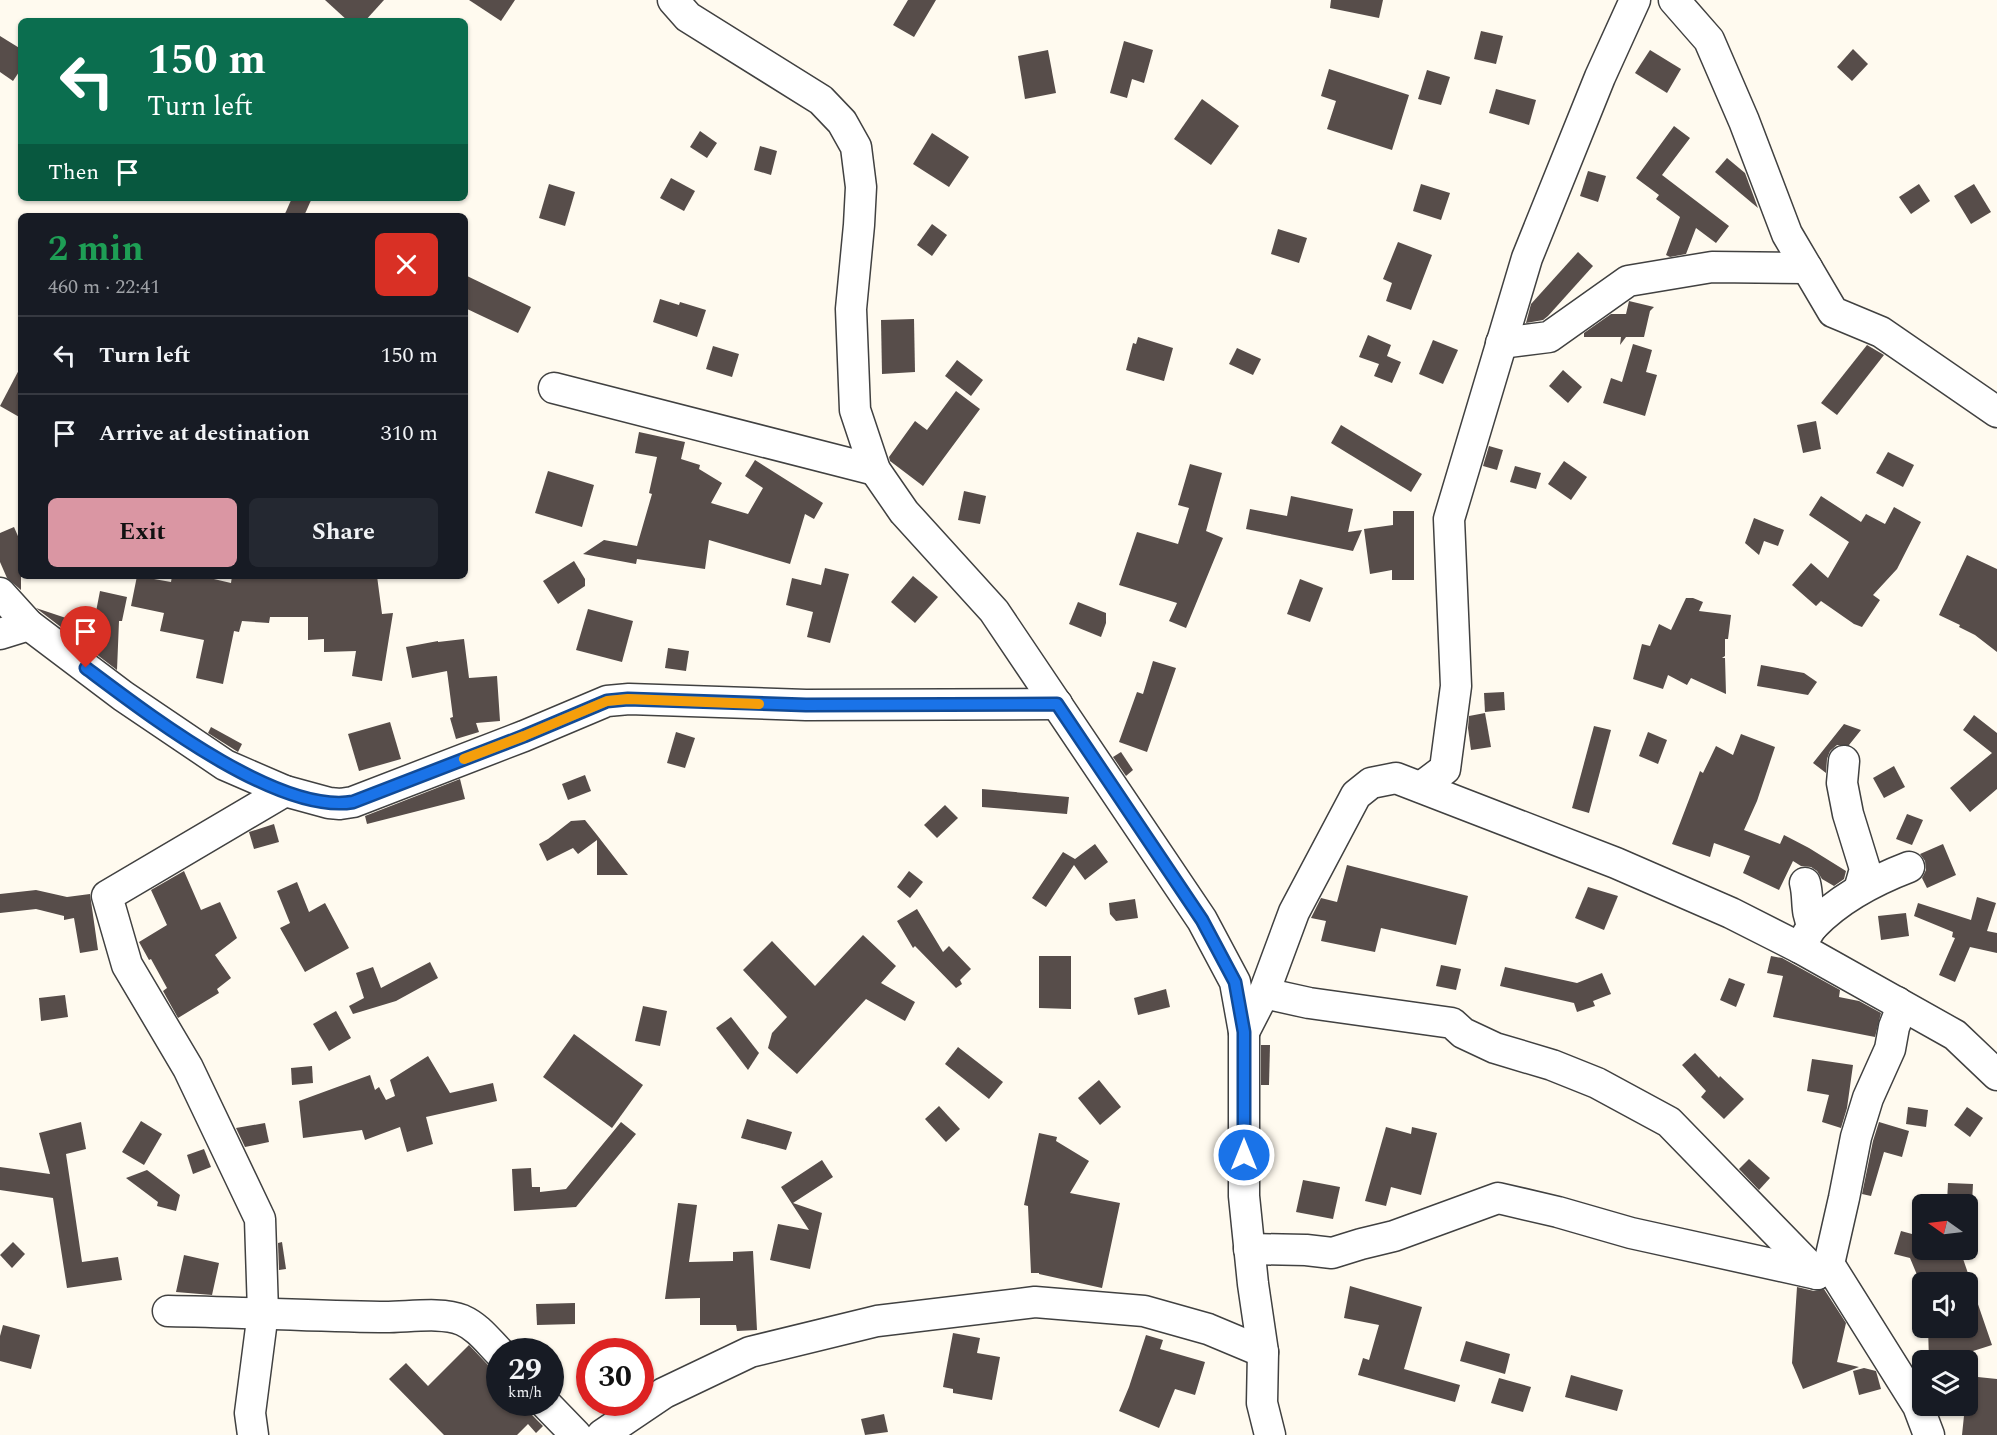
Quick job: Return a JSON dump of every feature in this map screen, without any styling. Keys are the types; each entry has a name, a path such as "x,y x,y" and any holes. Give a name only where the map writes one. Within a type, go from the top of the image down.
{"street":[{"path":"673,0 688,17 821,100 842,122 856,147 861,196 851,309 855,410 875,470 904,512 994,611 1202,920 1235,982 1244,1032 1244,1196 1263,1352 1262,1403 1270,1435"},
{"path":"1421,787 1445,769 1456,686 1449,519 1527,258 1599,77 1635,0"},
{"path":"1674,0 1709,40 1744,121 1787,234 1833,312 1881,332 1997,411"},
{"path":"1501,343 1549,337 1628,281 1712,267 1807,268"},
{"path":"554,388 875,470"},
{"path":"0,592 29,625 123,696 225,765 285,791 329,803 353,802 524,736 607,701 628,699 806,705 1057,704"},
{"path":"0,634 29,625"},
{"path":"1844,761 1842,783 1848,814 1865,869 1859,890"},
{"path":"1244,1032 1264,993 1294,912 1356,795 1371,783 1396,778 1616,862 1731,913 1806,937 1897,1002 1955,1035 1997,1075"},
{"path":"253,1435 250,1413 263,1312 260,1219 188,1068 127,965 107,896 285,791"},
{"path":"1806,937 1859,890 1909,867"},
{"path":"1805,883 1809,900 1806,914 1806,937"},
{"path":"1264,993 1309,1003 1452,1023 1463,1033 1495,1048 1552,1065 1597,1083 1669,1122 1823,1268 1918,1406 1929,1435"},
{"path":"1823,1268 1844,1198 1856,1137 1868,1098 1890,1049 1894,1026 1899,1014 1897,1002"},
{"path":"1249,1249 1332,1253 1394,1236 1498,1198 1631,1233 1823,1268"},
{"path":"602,1435 664,1393 750,1352 888,1320 1035,1302 1144,1311 1208,1329 1263,1352"},
{"path":"168,1311 448,1317 462,1320 476,1328 486,1338"},
{"path":"558,1416 576,1435"}],"building":[{"path":"325,0 384,0 368,18 345,18"},
{"path":"469,0 515,0 501,21"},
{"path":"908,0 936,0 914,37 893,25"},
{"path":"1331,0 1383,0 1379,18 1330,8"},
{"path":"1481,31 1503,36 1496,64 1474,59"},
{"path":"0,36 18,47 18,74 13,81 0,72"},
{"path":"1124,41 1153,50 1144,83 1132,79 1127,98 1110,93"},
{"path":"1853,49 1868,64 1852,81 1837,67"},
{"path":"1048,50 1056,93 1025,99 1018,56"},
{"path":"1650,50 1681,69 1667,93 1635,73"},
{"path":"1329,69 1409,95 1392,150 1327,129 1336,101 1321,96"},
{"path":"1427,70 1450,77 1441,105 1418,99"},
{"path":"1496,89 1536,100 1529,125 1489,113"},
{"path":"1202,99 1239,126 1211,165 1174,139"},
{"path":"1674,126 1690,138 1662,175 1729,226 1716,243 1696,228 1686,254 1670,257 1666,255 1680,217 1656,199 1659,195 1636,178"},
{"path":"700,131 717,143 707,158 690,147"},
{"path":"932,133 969,157 949,187 913,164"},
{"path":"760,146 777,151 771,175 754,170"},
{"path":"1727,158 1745,173 1758,208 1715,172"},
{"path":"1588,171 1606,176 1598,202 1580,196"},
{"path":"671,178 695,191 684,211 660,198"},
{"path":"549,184 575,192 565,226 539,218"},
{"path":"1421,184 1450,193 1441,220 1413,211"},
{"path":"1919,184 1930,201 1911,214 1899,197"},
{"path":"1974,184 1991,212 1971,224 1954,196"},
{"path":"291,201 311,201 305,213 285,213"},
{"path":"932,224 947,235 932,256 917,245"},
{"path":"1278,229 1307,238 1299,263 1271,254"},
{"path":"1398,242 1432,255 1411,310 1386,301 1392,283 1383,279"},
{"path":"1578,252 1593,266 1548,316 1543,320 1526,323 1531,304"},
{"path":"468,276 531,307 518,333 468,309"},
{"path":"660,299 706,310 697,337 653,322"},
{"path":"1629,301 1654,307 1650,311 1644,337 1626,337 1620,345 1621,337 1584,337 1584,333 1611,314 1626,314"},
{"path":"914,319 915,372 882,374 881,320"},
{"path":"1368,335 1391,345 1387,356 1401,362 1392,383 1374,376 1379,364 1359,357"},
{"path":"1138,337 1173,348 1164,381 1126,370 1133,343 1136,344"},
{"path":"1433,340 1458,350 1443,384 1419,374"},
{"path":"1633,344 1652,350 1646,372 1657,375 1645,416 1603,403 1611,378 1622,382"},
{"path":"1867,345 1884,355 1837,415 1821,403"},
{"path":"713,346 739,354 732,377 706,369"},
{"path":"1237,348 1261,359 1253,375 1229,364"},
{"path":"957,360 983,380 971,396 945,376"},
{"path":"1563,370 1582,387 1568,403 1549,386"},
{"path":"18,372 18,416 0,406"},
{"path":"956,391 980,409 923,486 890,461 889,457 915,421 927,430"},
{"path":"1816,421 1821,449 1803,453 1797,425"},
{"path":"1341,425 1422,474 1411,492 1331,443"},
{"path":"639,432 685,442 681,459 700,465 699,469 722,483 711,503 748,514 763,488 745,476 755,460 823,503 814,519 805,514 790,564 709,540 705,569 637,559 636,564 583,554 604,540 637,546 652,494 649,493 657,457 635,453"},
{"path":"1489,446 1503,450 1497,470 1483,466"},
{"path":"1888,452 1914,465 1903,487 1876,473"},
{"path":"1564,461 1587,477 1571,500 1548,484"},
{"path":"1190,464 1222,473 1206,531 1223,538 1186,628 1169,621 1177,603 1119,585 1137,532 1178,544 1189,508 1178,505"},
{"path":"1515,466 1541,473 1536,489 1510,482"},
{"path":"548,471 594,485 582,527 535,513"},
{"path":"964,491 986,496 980,524 958,520"},
{"path":"1291,496 1353,509 1348,532 1362,530 1353,551 1246,529 1250,509 1287,516"},
{"path":"1821,496 1861,522 1866,514 1885,524 1894,507 1921,522 1897,569 1873,595 1880,600 1862,627 1821,601 1816,606 1792,585 1811,563 1828,578 1849,542 1809,515"},
{"path":"1393,511 1414,511 1414,580 1392,580 1392,570 1370,574 1364,529 1393,525"},
{"path":"1754,518 1784,530 1778,546 1764,541 1759,555 1745,543"},
{"path":"14,527 18,536 18,579 21,579 21,590 7,578 0,562 0,533"},
{"path":"1967,555 1997,569 1997,652 1975,635 1959,627 1960,625 1939,615"},
{"path":"574,561 585,579 585,586 558,604 543,581"},
{"path":"825,568 849,574 830,643 807,637 813,612 786,605 792,578 821,585"},
{"path":"913,576 938,597 915,623 891,602"},
{"path":"136,579 171,582 172,579 214,579 231,583 232,579 377,579 382,614 393,613 382,681 352,676 356,651 324,652 324,639 308,640 308,617 270,617 269,623 242,621 239,632 234,631 223,684 196,678 204,640 160,631 164,613 131,606"},
{"path":"1300,579 1323,588 1310,622 1287,614"},
{"path":"100,591 127,597 122,621 119,621 117,670 36,608 93,627"},
{"path":"1686,598 1703,602 1699,611 1731,615 1728,639 1725,639 1725,656 1722,658 1725,658 1726,694 1691,678 1687,685 1668,675 1663,689 1633,679 1642,644 1650,646 1659,624 1671,630"},
{"path":"1078,602 1106,613 1106,623 1101,637 1069,624"},
{"path":"588,609 633,621 622,662 576,650"},
{"path":"464,639 469,678 497,676 500,721 476,723 479,732 456,739 450,718 453,717 447,671 412,678 406,647"},
{"path":"668,648 689,651 686,671 665,668"},
{"path":"1153,661 1176,668 1147,752 1119,742 1137,692 1143,694"},
{"path":"1761,665 1804,673 1817,682 1808,695 1757,686"},
{"path":"1504,692 1505,710 1485,712 1484,693"},
{"path":"1485,713 1491,747 1471,750 1469,716"},
{"path":"1974,715 1997,733 1997,789 1970,812 1950,788 1992,753 1963,730"},
{"path":"390,722 401,759 359,771 348,734"},
{"path":"1844,724 1861,730 1849,745 1837,745 1830,751 1826,773 1813,763"},
{"path":"1594,726 1611,730 1589,813 1572,808"},
{"path":"211,727 242,744 238,752 208,733"},
{"path":"676,732 695,738 685,768 667,763"},
{"path":"1648,732 1667,740 1658,764 1639,756"},
{"path":"1741,734 1775,747 1757,801 1744,830 1780,844 1784,835 1846,871 1844,879 1834,886 1822,879 1811,867 1801,866 1793,861 1779,890 1743,873 1750,856 1714,843 1710,857 1672,844 1700,771 1703,773 1716,746 1733,755"},
{"path":"1121,752 1133,770 1126,776 1113,757"},
{"path":"1894,766 1905,787 1884,798 1873,778"},
{"path":"585,775 591,791 568,800 562,784"},
{"path":"460,779 465,799 367,824 365,816"},
{"path":"982,789 1069,797 1067,814 982,807"},
{"path":"945,805 958,818 937,838 924,825"},
{"path":"1907,814 1923,820 1912,845 1896,839"},
{"path":"585,820 628,875 597,875 597,840 578,854 573,848 547,861 539,844 571,821"},
{"path":"274,824 279,842 254,849 249,832"},
{"path":"1095,844 1108,862 1085,880 1074,865 1046,907 1032,898 1063,852 1075,859"},
{"path":"1943,844 1956,875 1927,888 1922,878 1926,870 1925,861 1920,854"},
{"path":"1347,865 1468,896 1456,945 1381,928 1375,952 1321,941 1326,921 1311,918 1321,898 1337,902"},
{"path":"184,871 201,910 220,902 237,938 215,955 231,978 217,989 219,993 178,1018 163,991 167,988 139,942 167,925 151,890"},
{"path":"909,871 923,882 910,898 897,887"},
{"path":"297,882 309,912 325,903 349,948 305,972 280,928 290,923 277,891"},
{"path":"1588,887 1618,896 1604,930 1575,918"},
{"path":"36,890 67,897 90,894 98,950 80,953 74,918 64,920 64,916 36,909 0,913 0,894"},
{"path":"1977,897 1996,903 1987,931 1997,933 1997,953 1970,947 1955,982 1939,975 1955,938 1952,937 1953,932 1914,916 1918,903 1971,920"},
{"path":"1135,899 1138,918 1116,921 1110,914 1109,903"},
{"path":"917,909 943,952 949,946 971,969 960,980 962,984 956,988 915,946 913,948 897,921"},
{"path":"1906,913 1909,936 1881,940 1878,916"},
{"path":"863,935 896,966 881,983 915,1002 905,1021 866,999 797,1074 768,1048 772,1033 787,1017 743,970 772,941 815,986"},
{"path":"1039,956 1071,956 1071,1009 1039,1008"},
{"path":"1771,956 1782,958 1840,990 1839,997 1859,1001 1881,1013 1875,1037 1773,1017 1783,976 1767,973"},
{"path":"430,962 438,978 396,1001 353,1014 349,1006 364,998 356,973 373,967 381,988"},
{"path":"1441,965 1461,969 1456,990 1436,986"},
{"path":"1505,967 1577,983 1602,973 1611,994 1593,1001 1595,1006 1577,1012 1574,1003 1500,986"},
{"path":"1729,978 1745,984 1736,1007 1720,1000"},
{"path":"1166,989 1170,1007 1138,1015 1134,998"},
{"path":"65,995 68,1017 41,1021 39,998"},
{"path":"643,1006 667,1011 660,1046 635,1041"},
{"path":"336,1011 351,1038 329,1051 313,1024"},
{"path":"731,1017 759,1053 748,1070 716,1028"},
{"path":"574,1034 643,1085 612,1128 543,1077"},
{"path":"1261,1045 1270,1045 1269,1085 1261,1085"},
{"path":"958,1047 1003,1082 989,1099 945,1064"},
{"path":"1695,1053 1719,1078 1720,1076 1744,1099 1724,1119 1701,1097 1706,1091 1682,1065"},
{"path":"428,1056 450,1093 493,1083 497,1101 426,1117 433,1144 407,1152 400,1127 365,1140 362,1130 303,1138 299,1101 370,1075 375,1090 379,1087 386,1100 395,1096 390,1080"},
{"path":"1812,1059 1853,1065 1847,1108 1841,1128 1822,1122 1829,1095 1807,1091"},
{"path":"312,1066 313,1083 292,1085 291,1068"},
{"path":"1099,1080 1121,1107 1100,1125 1078,1098"},
{"path":"939,1106 960,1129 946,1142 925,1119"},
{"path":"1908,1107 1928,1110 1926,1127 1906,1124"},
{"path":"1967,1107 1983,1118 1970,1137 1954,1125"},
{"path":"747,1119 792,1132 786,1150 741,1138"},
{"path":"141,1121 162,1134 144,1165 122,1152"},
{"path":"81,1122 86,1149 66,1154 82,1262 118,1257 122,1280 67,1288 53,1198 0,1190 0,1167 50,1174 39,1133"},
{"path":"621,1122 636,1134 576,1207 514,1211 512,1169 531,1168 532,1187 540,1187 540,1192 566,1189"},
{"path":"1879,1122 1909,1131 1902,1157 1884,1152 1871,1196 1862,1194"},
{"path":"265,1123 269,1142 245,1147 236,1128"},
{"path":"1386,1127 1411,1134 1412,1127 1437,1133 1421,1195 1391,1187 1386,1206 1365,1201"},
{"path":"1039,1133 1057,1137 1056,1141 1089,1161 1070,1193 1120,1203 1102,1288 1031,1273 1028,1206 1024,1205"},
{"path":"204,1149 211,1167 193,1174 187,1155"},
{"path":"1749,1159 1770,1178 1759,1190 1739,1169"},
{"path":"822,1160 833,1177 793,1203 822,1213 810,1269 770,1260 778,1224 809,1230 781,1187"},
{"path":"147,1170 180,1195 176,1211 157,1206 158,1202 126,1178"},
{"path":"1303,1180 1340,1187 1333,1219 1296,1212"},
{"path":"1948,1183 1973,1184 1972,1194 1947,1194"},
{"path":"678,1203 697,1205 689,1262 733,1261 733,1252 753,1251 757,1330 737,1331 736,1325 700,1325 700,1298 665,1299"},
{"path":"1901,1231 1912,1234 1912,1260 1963,1260 1968,1272 1916,1272 1910,1258 1894,1254"},
{"path":"13,1242 25,1254 12,1268 0,1255"},
{"path":"282,1242 286,1269 279,1270 278,1243"},
{"path":"184,1255 219,1263 212,1295 176,1292"},
{"path":"1350,1286 1422,1307 1404,1369 1460,1385 1455,1402 1358,1375 1363,1358 1369,1360 1379,1325 1344,1318"},
{"path":"1797,1287 1814,1291 1824,1289 1846,1323 1837,1362 1859,1367 1803,1389 1792,1363"},
{"path":"575,1303 575,1324 537,1325 536,1304"},
{"path":"1978,1304 1992,1345 1976,1350 1929,1350 1928,1338 1978,1338"},
{"path":"3,1325 40,1335 31,1369 0,1361 0,1336"},
{"path":"953,1333 980,1338 977,1353 1000,1357 992,1400 953,1393 953,1389 943,1387"},
{"path":"1146,1335 1163,1340 1160,1349 1205,1362 1195,1395 1175,1389 1159,1428 1119,1411"},
{"path":"1466,1341 1510,1354 1505,1374 1460,1361"},
{"path":"469,1345 486,1363 486,1416 533,1416 543,1426 536,1433 528,1424 517,1435 444,1435 389,1379 406,1363 428,1386"},
{"path":"1864,1368 1876,1371 1881,1389 1859,1395 1853,1371"},
{"path":"1571,1375 1623,1390 1617,1411 1565,1397"},
{"path":"1978,1377 1997,1379 1997,1435 1962,1435 1964,1416 1978,1416"},
{"path":"1499,1378 1531,1387 1523,1412 1491,1403"},
{"path":"884,1414 888,1432 865,1435 861,1419"}],"slow traffic":[{"path":"464,759 607,701 628,699 759,704"}],"route":[{"path":"86,668 225,765 285,791 340,804 353,802 524,736 607,701 628,699 806,705 1057,704 1202,920 1235,982 1244,1032 1244,1155"}]}
